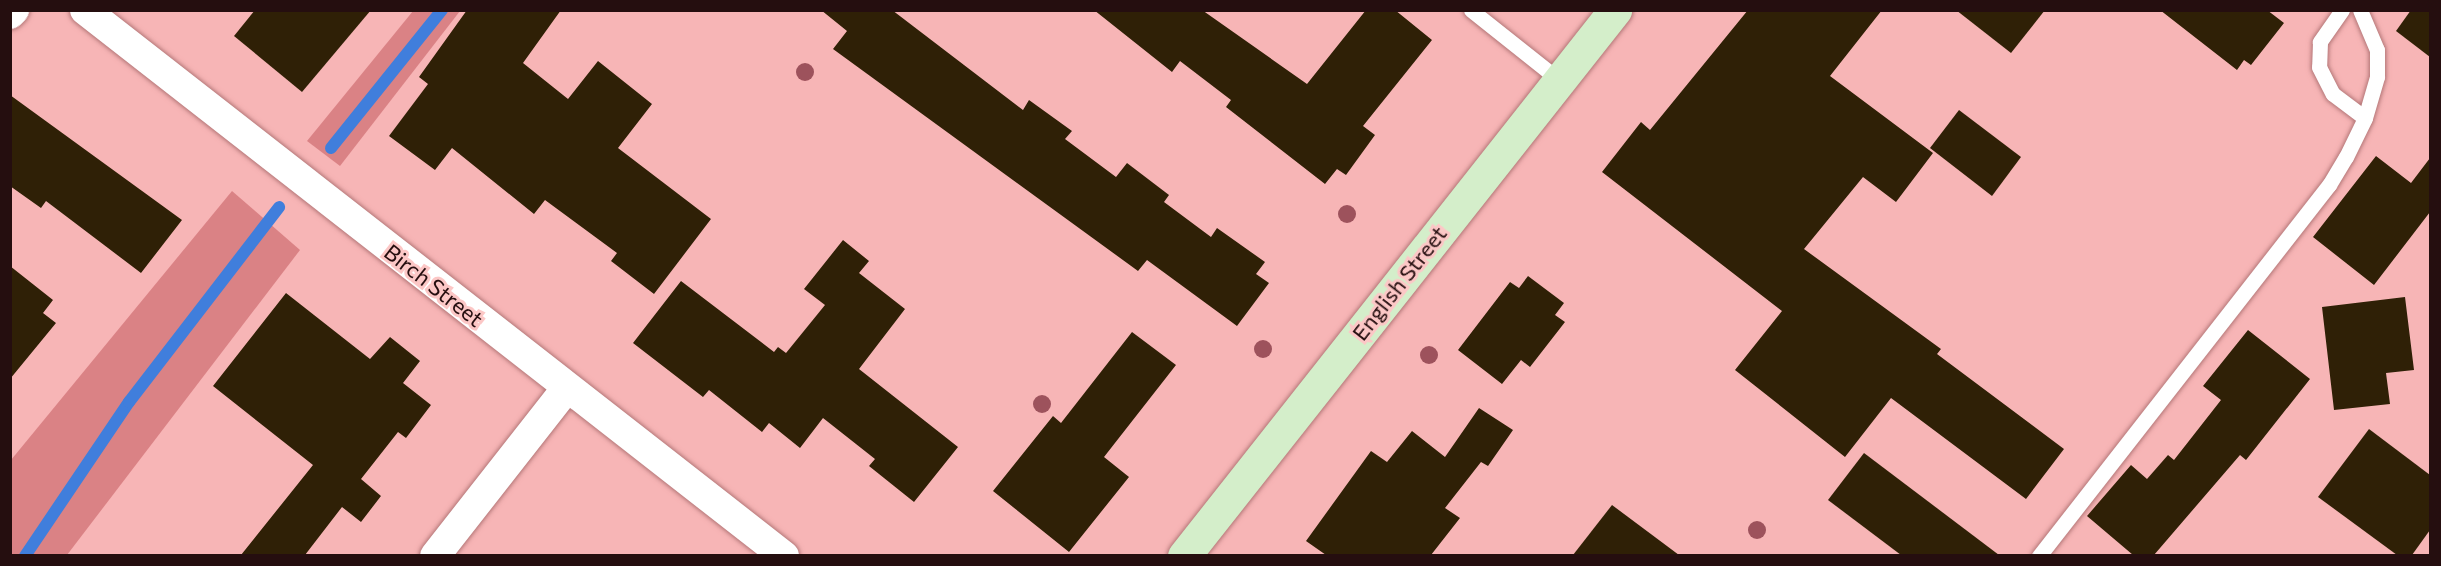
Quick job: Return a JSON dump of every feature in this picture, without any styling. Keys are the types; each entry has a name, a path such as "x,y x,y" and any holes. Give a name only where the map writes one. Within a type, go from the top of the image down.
{"street":[{"path":"10,14 14,10"},
{"name":"Birch Street","path":"85,10 566,389 784,555"},
{"name":"English Street","path":"1184,555 1615,10"},
{"path":"435,555 566,389"}],"lane":[{"path":"1471,10 1559,80"},
{"path":"2342,10 2320,42 2319,67 2333,94 2365,118"},
{"path":"2039,555 2329,185 2365,118 2377,77 2377,50 2361,10"}],"shaded area":[{"path":"413,11 460,11 340,166 307,141"},
{"path":"232,191 300,250 67,555 11,555 11,460"}],"building":[{"path":"255,10 371,10 302,92 234,36"},
{"path":"467,10 561,10 523,63 568,99 598,61 652,104 618,148 711,219 654,294 611,261 617,253 545,200 534,214 452,148 435,170 389,136 428,84 419,77"},
{"path":"821,10 892,10 1023,110 1029,100 1072,131 1065,139 1116,177 1127,163 1169,195 1164,202 1211,237 1217,228 1265,262 1256,274 1269,283 1237,326 1147,260 1138,271 833,49 847,31"},
{"path":"1094,10 1202,10 1307,84 1366,10 1395,10 1432,40 1363,126 1375,135 1346,175 1337,169 1325,184 1226,107 1231,100 1180,61 1172,72"},
{"path":"1748,10 1882,10 1830,76 1933,153 1896,202 1863,177 1804,249 1941,349 1937,354 2064,449 2026,499 1891,398 1845,457 1735,370 1782,311 1602,172 1641,122 1650,130"},
{"path":"1956,10 2045,10 2011,53"},
{"path":"2160,10 2267,10 2284,23 2251,65 2244,60 2237,70"},
{"path":"2411,10 2430,10 2430,57 2396,31"},
{"path":"10,95 182,220 141,273 46,201 41,208 10,186"},
{"path":"1959,110 2021,157 1992,196 1930,148"},
{"path":"2376,156 2411,183 2430,158 2430,212 2374,285 2313,237"},
{"path":"843,240 869,261 859,273 905,309 859,369 958,447 914,502 869,466 875,459 823,418 800,448 769,423 762,432 709,390 703,397 633,343 681,281 774,352 778,347 786,353 825,305 804,289"},
{"path":"10,266 53,300 43,313 56,323 10,379"},
{"path":"1528,276 1564,303 1555,315 1565,322 1530,367 1521,360 1502,384 1458,350 1510,282 1519,288"},
{"path":"286,293 370,359 390,337 420,361 403,383 431,405 406,438 398,432 361,479 381,496 361,522 342,507 305,555 241,555 313,465 213,386"},
{"path":"2405,297 2414,370 2386,373 2390,404 2334,410 2322,307"},
{"path":"2248,330 2310,379 2246,460 2240,455 2154,555 2133,555 2087,516 2131,465 2147,479 2168,455 2174,460 2221,400 2203,386"},
{"path":"1132,332 1176,365 1104,457 1129,477 1069,552 993,491 1053,416 1061,423"},
{"path":"1479,408 1513,430 1488,466 1481,462 1445,508 1460,518 1431,555 1326,555 1306,541 1371,451 1387,462 1412,431 1445,457"},
{"path":"2369,429 2430,475 2430,530 2412,555 2397,555 2318,497"},
{"path":"1864,453 1999,555 1901,555 1828,500"},
{"path":"1612,505 1679,555 1573,555"}],"waterway":[{"path":"331,148 442,10"},
{"path":"25,556 129,402 279,207"}]}
